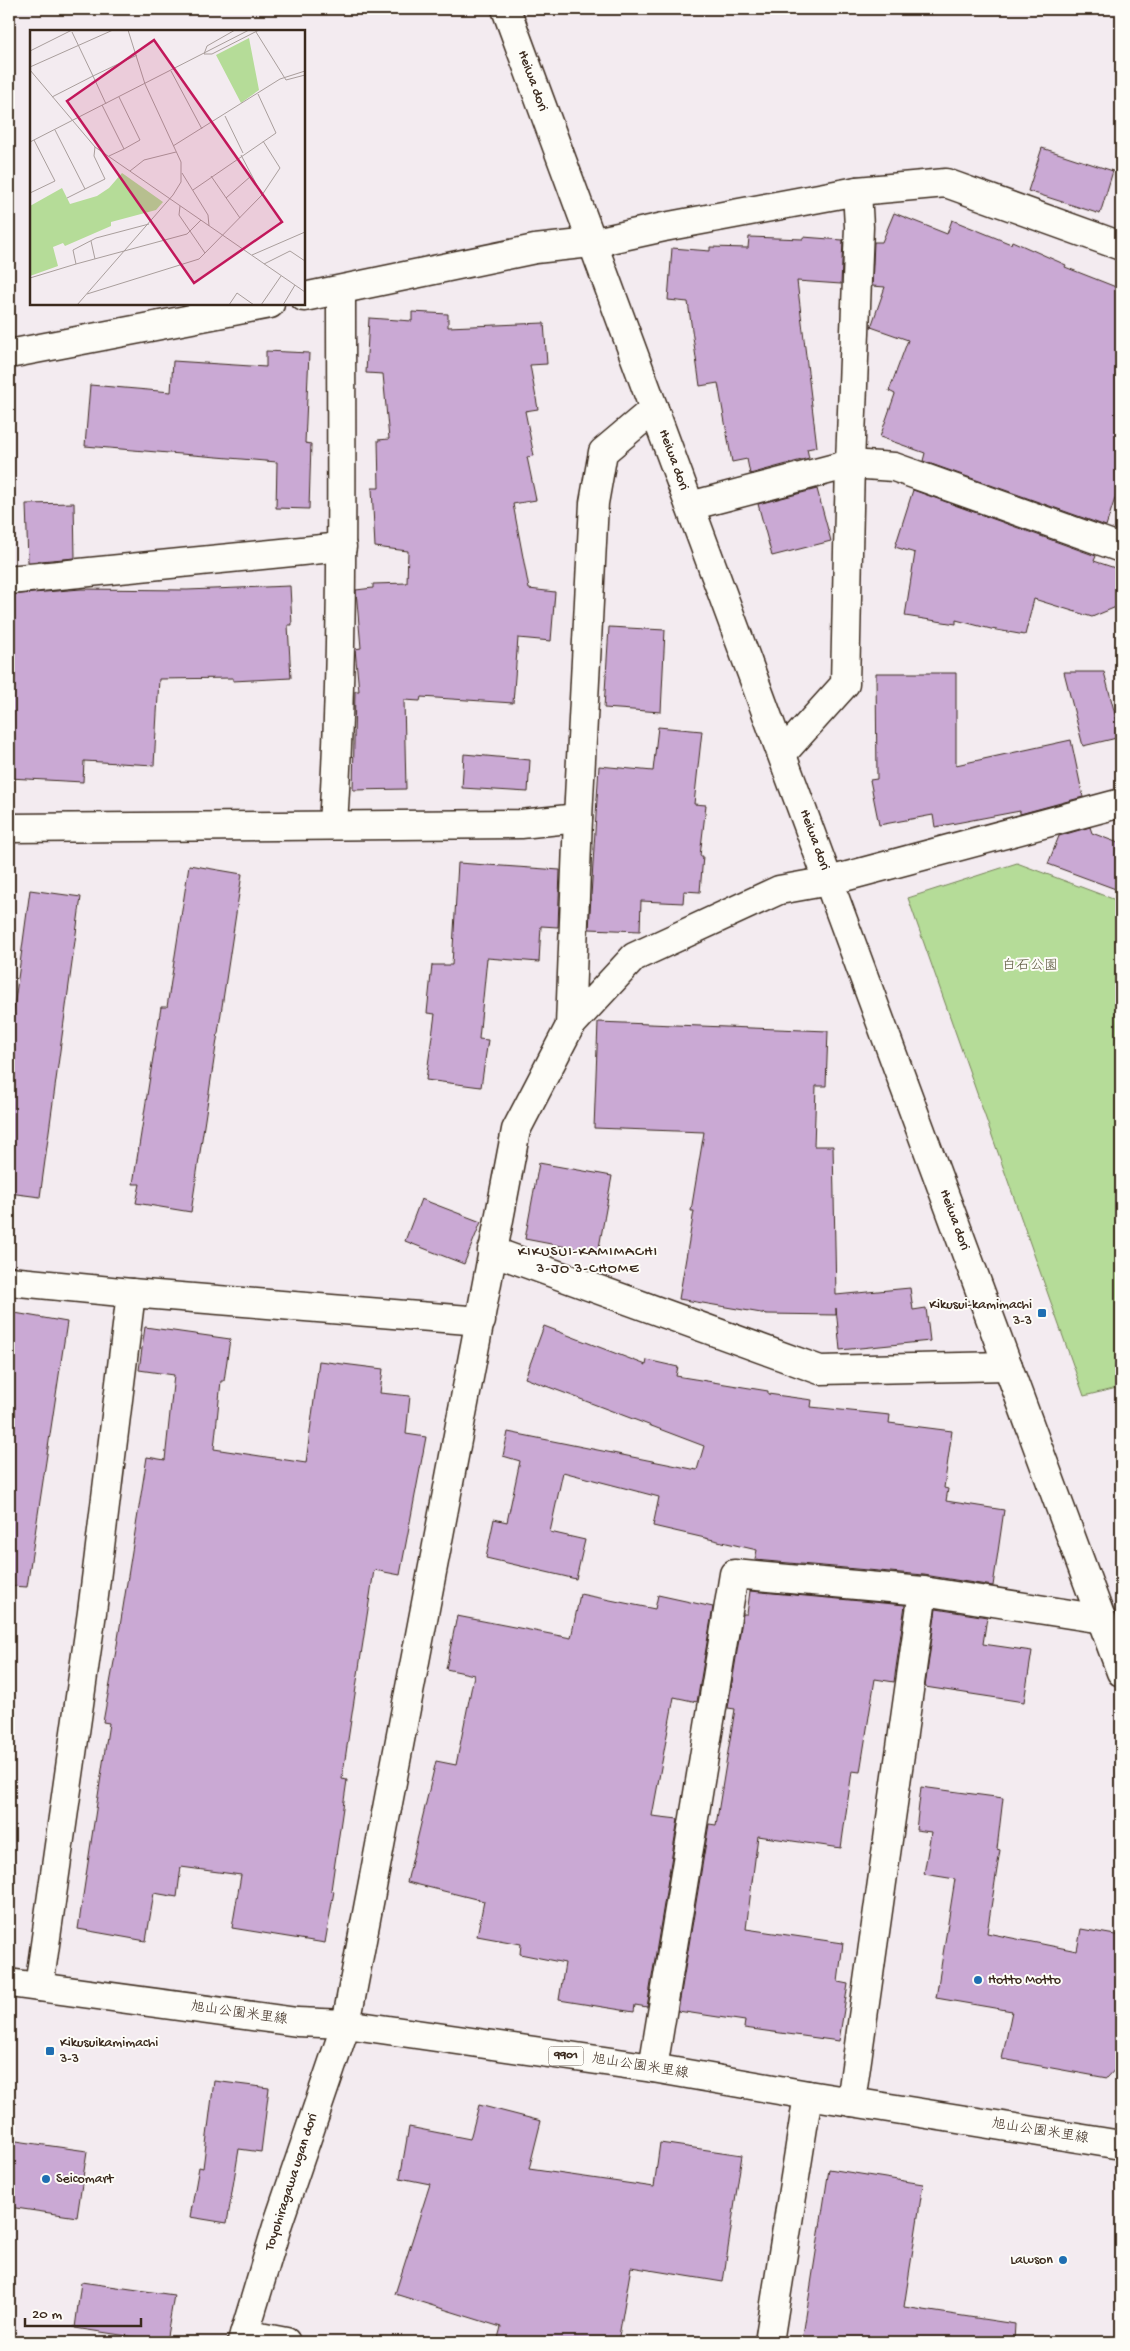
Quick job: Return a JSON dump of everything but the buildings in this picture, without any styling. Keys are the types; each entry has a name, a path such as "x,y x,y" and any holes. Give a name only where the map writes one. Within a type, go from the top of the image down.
{"street":[{"name":"Heiwa dori","path":"506,9 1121,1672"},
{"path":"305,297 535,249 592,243 664,227 857,191 946,183 1121,246"},
{"path":"782,754 845,684 850,464 859,227 857,191"},
{"path":"333,826 342,547 340,290"},
{"path":"9,354 265,305"},
{"path":"570,1026 578,818 594,503 603,452 654,409"},
{"path":"690,506 850,464 894,467 1121,548"},
{"path":"9,580 342,547"},
{"path":"570,1026 634,957 778,890 829,882 1121,803"},
{"path":"9,828 521,824 578,818"},
{"name":"Toyohiragawa ugan dori","path":"243,2338 278,2223 346,2024 516,1130 570,1026"},
{"path":"492,1251 820,1370 1008,1366"},
{"path":"9,1280 131,1293 481,1321"},
{"path":"39,1987 92,1612 131,1293"},
{"path":"653,2068 734,1574 924,1591 1102,1618"},
{"path":"851,2102 924,1591"},
{"name":"旭山公園米里線","path":"9,1983 297,2022 346,2024 653,2068 808,2096 1121,2145"},
{"path":"769,2342 808,2096"},
{"path":"243,2338 286,2342"}],"green space":[{"name":"白石公園","path":"1017,863 1121,902 1121,1387 1084,1396 908,898"}],"place":[{"name":"Kikusui-kamimachi 3-3","path":"1042,1313"},
{"name":"Hotto Motto","path":"978,1980"},
{"name":"Kikusuikamimachi 3-3","path":"50,2051"},
{"name":"Seicomart","path":"46,2179"},
{"name":"Lawson","path":"1063,2260"}],"district":[{"name":"KIKUSUI-KAMIMACHI 3-JO 3-CHOME","path":"588,1260"}]}
